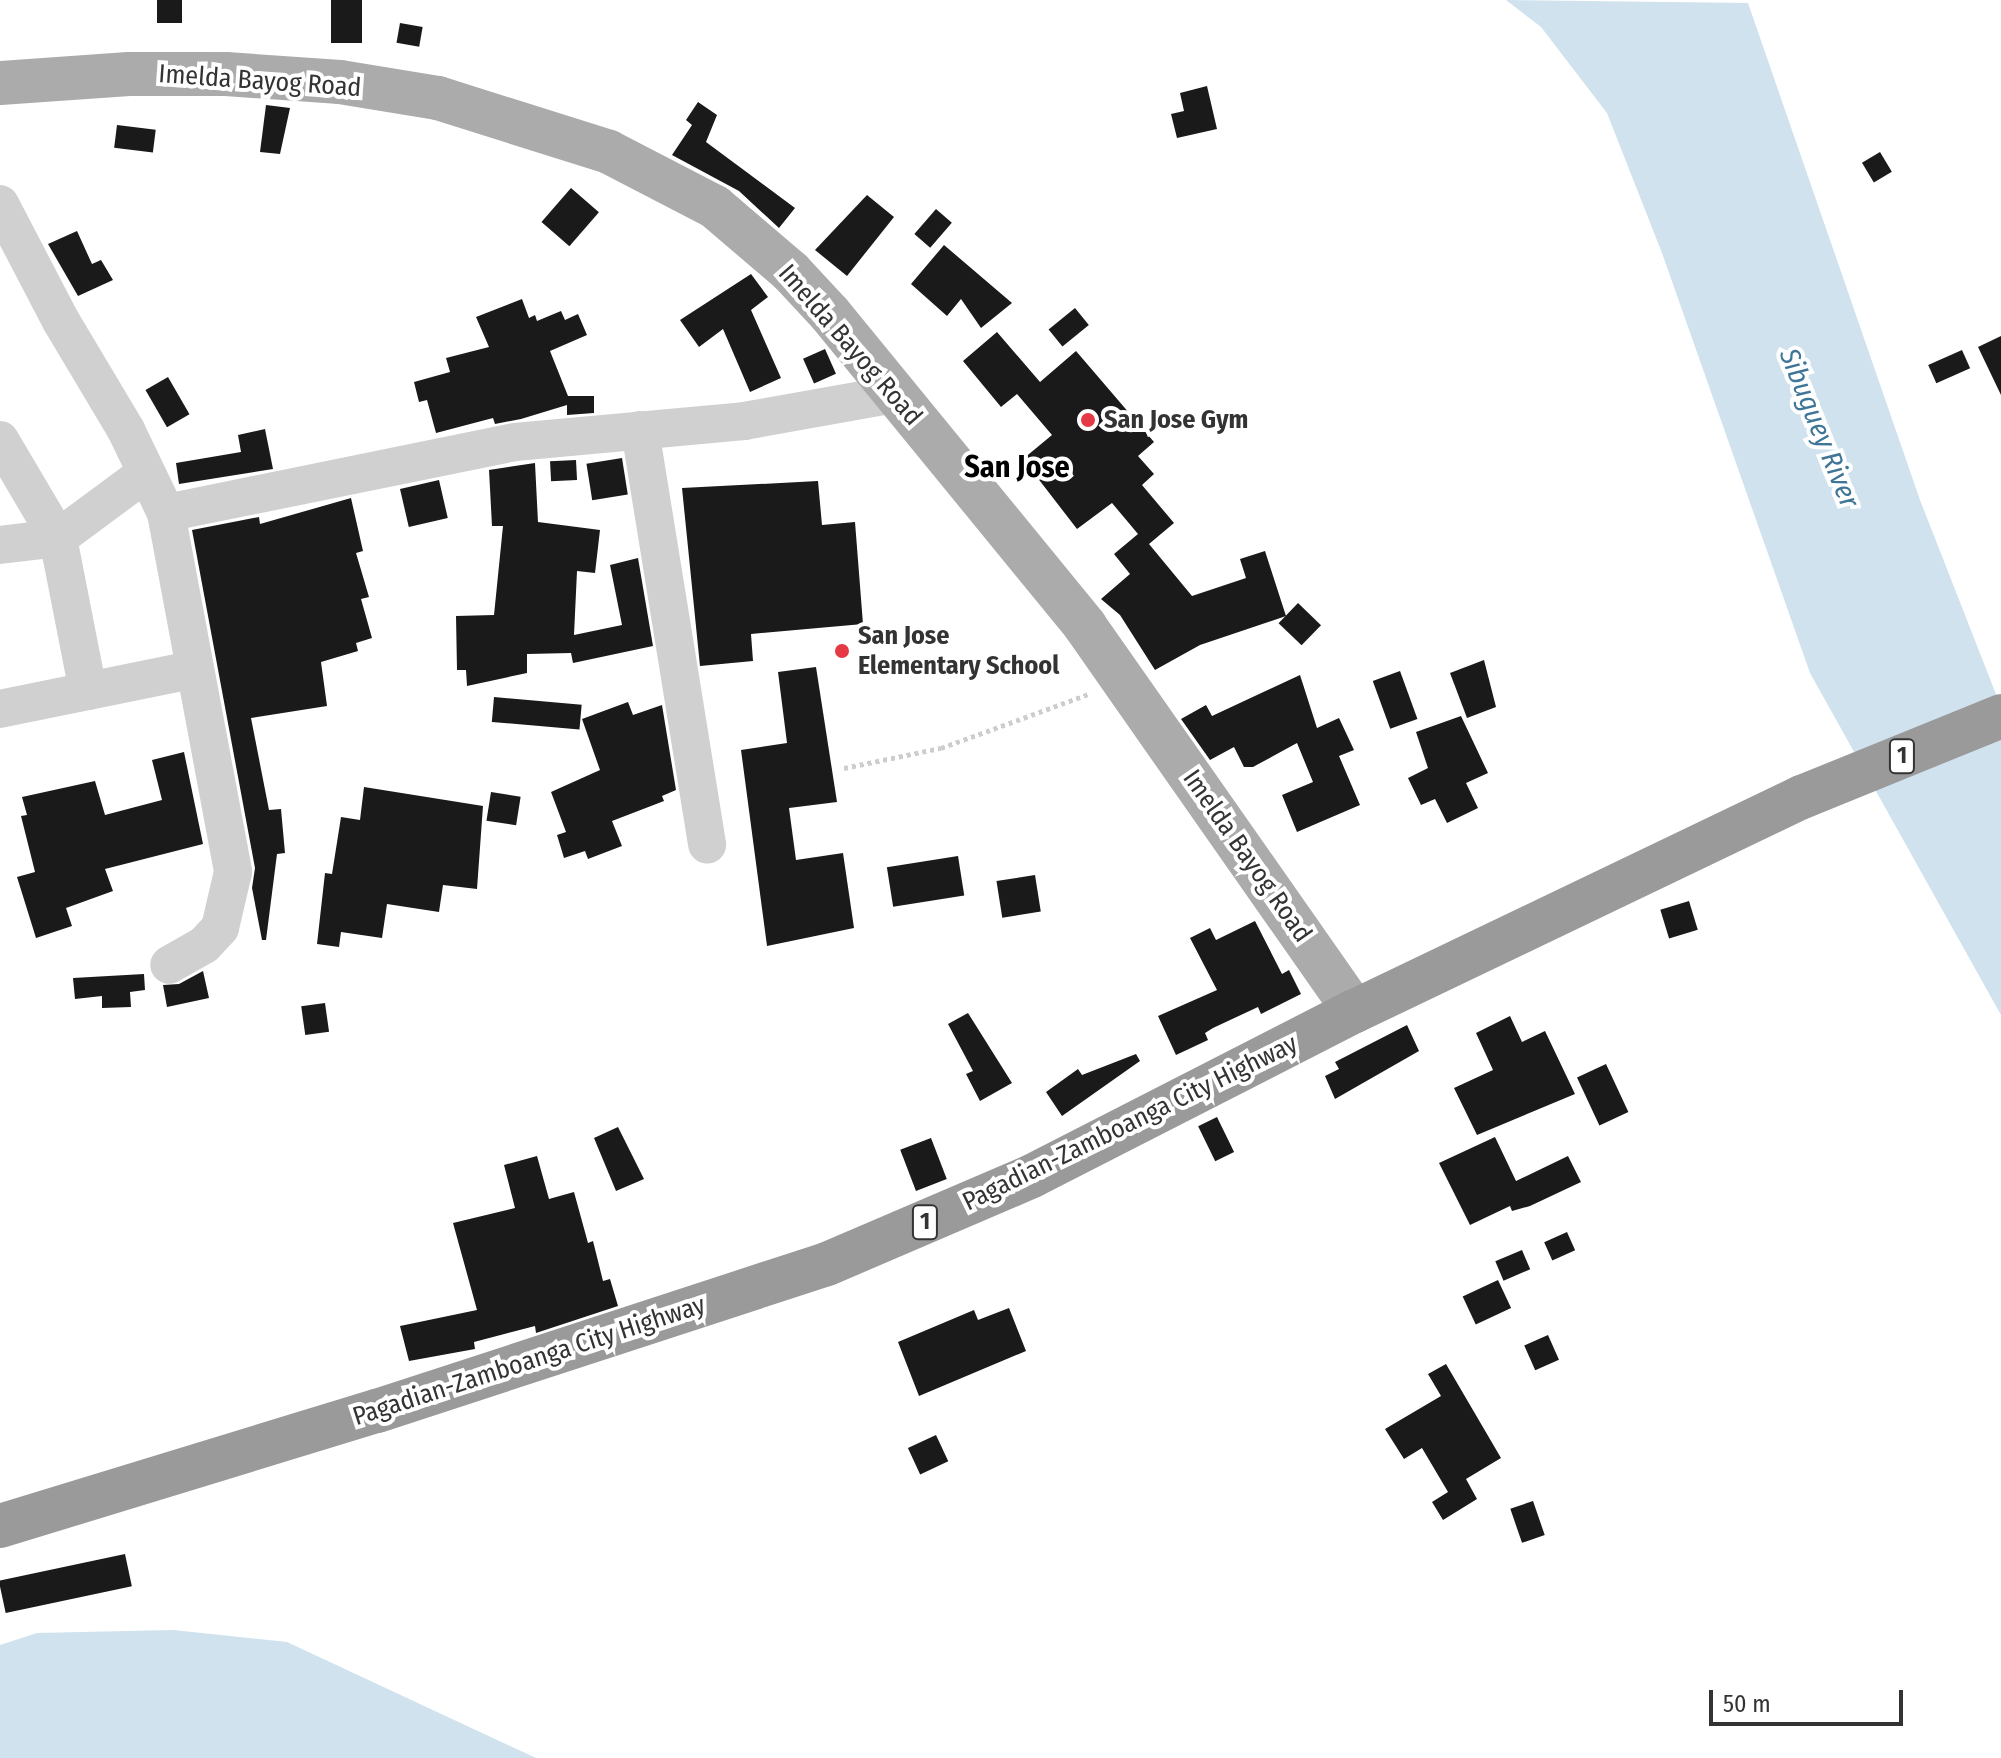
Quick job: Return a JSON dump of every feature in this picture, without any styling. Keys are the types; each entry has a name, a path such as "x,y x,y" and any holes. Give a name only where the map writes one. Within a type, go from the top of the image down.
{"highway":[{"name":"Pagadian-Zamboanga City Highway","path":"0,1526 377,1411 827,1264 1032,1176 1355,1011 1802,797 2001,716"}],"main road":[{"name":"Imelda Bayog Road","path":"0,83 159,74 340,82 438,98 572,138 652,171 715,207 791,272 895,394 1124,680 1355,1011"}],"street":[{"path":"0,204 166,513 192,670 233,872 220,928 169,965"},
{"path":"166,513 515,442 744,421 895,394"},
{"path":"640,430 707,845"},
{"path":"0,440 58,538 88,691"},
{"path":"0,545 58,538 146,473"},
{"path":"0,709 192,670"}],"path":[{"path":"844,768 941,748 1124,680"}],"water":[{"name":"Sibuguey River","path":"1506,0 1748,3 1920,500 2001,707 2001,1015 1810,673 1662,253 1607,113 1541,27"},
{"path":"173,1630 287,1642 536,1758 0,1758 0,1645 37,1633"}],"building":[{"path":"157,0 182,0 182,23 157,23"},
{"path":"331,0 362,0 362,43 331,43"},
{"path":"400,23 423,27 419,47 397,43"},
{"path":"1207,86 1217,129 1177,138 1171,114 1184,111 1180,93"},
{"path":"698,102 717,115 706,142 795,208 779,228 739,191 672,155 692,125 686,120"},
{"path":"266,105 290,108 280,154 260,152"},
{"path":"117,125 156,130 153,153 114,148"},
{"path":"1880,152 1892,172 1874,183 1862,163"},
{"path":"571,188 599,212 569,246 541,222"},
{"path":"867,195 894,217 847,276 815,250"},
{"path":"936,209 952,223 930,248 914,234"},
{"path":"77,231 92,264 101,260 113,280 78,296 48,244"},
{"path":"944,245 1012,303 981,328 961,299 947,316 911,284"},
{"path":"751,274 768,297 751,310 781,378 750,392 723,329 699,347 680,320"},
{"path":"522,299 529,318 535,315 537,321 561,311 565,320 578,314 587,335 550,351 568,396 594,396 594,413 567,415 567,405 521,419 495,424 493,418 436,433 427,400 419,402 414,382 450,372 446,358 489,347 476,317"},
{"path":"1075,308 1089,325 1062,346 1049,329"},
{"path":"997,332 1040,382 1076,351 1154,442 1138,456 1154,474 1142,485 1174,523 1149,544 1192,596 1246,578 1240,559 1265,551 1286,616 1200,645 1155,670 1120,615 1101,599 1130,574 1114,554 1138,534 1112,503 1077,529 1023,459 1052,435 1017,394 1001,407 963,361"},
{"path":"2001,336 2001,395 1978,347"},
{"path":"825,349 836,374 814,383 803,359"},
{"path":"1962,350 1970,368 1936,383 1928,365"},
{"path":"168,377 190,414 167,427 145,390"},
{"path":"265,429 273,469 179,484 176,463 241,452 238,435"},
{"path":"622,458 628,495 592,500 586,464"},
{"path":"576,460 577,480 551,481 550,461"},
{"path":"535,463 538,522 600,530 595,573 577,571 574,635 622,625 610,565 638,558 653,646 573,663 571,653 527,654 527,673 467,686 466,670 457,670 456,616 494,615 503,526 492,526 489,470"},
{"path":"439,480 448,518 409,527 400,489"},
{"path":"818,481 822,525 855,522 863,624 751,634 753,661 700,666 682,488"},
{"path":"351,498 363,551 356,553 369,597 361,599 372,638 356,643 358,651 321,662 327,706 251,718 269,810 281,809 285,853 277,854 266,940 262,940 252,888 255,868 192,530 259,517 260,524"},
{"path":"1298,603 1321,625 1302,645 1279,623"},
{"path":"1484,660 1496,707 1467,718 1450,673"},
{"path":"816,667 837,802 789,808 796,860 843,853 854,928 767,946 741,750 787,743 778,672"},
{"path":"1400,671 1417,719 1390,729 1373,681"},
{"path":"1300,675 1317,728 1339,718 1354,750 1339,756 1360,805 1297,832 1282,795 1313,782 1297,743 1253,767 1244,767 1234,747 1210,760 1181,719 1206,705 1212,716"},
{"path":"494,697 582,705 579,730 492,722"},
{"path":"628,702 633,715 662,705 676,790 662,796 664,801 612,821 622,846 588,859 585,851 564,858 557,835 566,832 551,792 600,770 582,719"},
{"path":"1461,716 1488,773 1466,783 1478,808 1447,823 1435,799 1421,805 1408,778 1428,768 1416,732"},
{"path":"184,752 203,844 105,869 113,891 66,908 72,926 36,938 17,877 35,872 21,816 27,815 22,797 95,781 105,815 162,800 152,760"},
{"path":"364,787 483,806 477,889 443,885 439,912 387,904 382,938 341,932 339,947 317,944 325,873 332,874 341,817 360,820"},
{"path":"491,792 521,797 516,825 486,821"},
{"path":"958,856 964,896 893,907 887,867"},
{"path":"1035,875 1041,912 1002,918 996,881"},
{"path":"1689,901 1698,930 1669,938 1660,910"},
{"path":"1255,921 1282,974 1289,970 1301,994 1261,1014 1258,1007 1213,1028 1205,1033 1208,1040 1176,1055 1158,1016 1217,990 1190,938 1210,928 1216,940"},
{"path":"203,971 209,998 167,1007 163,985 179,984"},
{"path":"144,974 145,990 130,992 131,1007 102,1008 102,996 75,999 73,978"},
{"path":"325,1003 329,1032 305,1035 301,1006"},
{"path":"968,1013 1012,1083 980,1101 966,1074 973,1071 948,1024"},
{"path":"1510,1016 1522,1042 1545,1031 1575,1094 1477,1135 1454,1088 1493,1070 1476,1033"},
{"path":"1407,1025 1419,1051 1335,1099 1325,1076 1339,1069 1335,1062"},
{"path":"1136,1054 1140,1061 1062,1116 1046,1092 1078,1069 1082,1075"},
{"path":"1606,1064 1628,1112 1599,1126 1577,1078"},
{"path":"1217,1117 1234,1152 1215,1161 1198,1126"},
{"path":"618,1127 644,1179 616,1191 594,1138"},
{"path":"1495,1137 1516,1181 1568,1156 1581,1182 1530,1206 1512,1211 1510,1206 1470,1225 1439,1163"},
{"path":"931,1138 947,1179 916,1191 900,1150"},
{"path":"537,1156 549,1199 574,1192 588,1243 593,1241 603,1281 610,1279 618,1306 536,1333 535,1326 474,1342 475,1349 409,1361 400,1326 477,1310 453,1223 515,1208 504,1165"},
{"path":"1567,1232 1575,1250 1552,1260 1544,1242"},
{"path":"1522,1250 1530,1269 1504,1281 1495,1261"},
{"path":"1498,1280 1511,1308 1476,1325 1463,1296"},
{"path":"1009,1308 1026,1351 919,1396 898,1342 974,1310 978,1320"},
{"path":"1548,1335 1559,1360 1535,1370 1524,1346"},
{"path":"1446,1364 1501,1458 1466,1479 1477,1499 1443,1520 1432,1502 1448,1492 1422,1448 1404,1459 1385,1429 1441,1396 1428,1374"},
{"path":"936,1435 948,1461 920,1474 908,1448"},
{"path":"1533,1501 1545,1535 1522,1543 1510,1509"},
{"path":"125,1554 132,1586 6,1613 0,1581"}],"place":[{"name":"San Jose Gym","path":"1088,420"},
{"name":"San Jose Elementary School","path":"842,651"}],"district":[{"name":"San Jose","path":"1017,467"}]}
